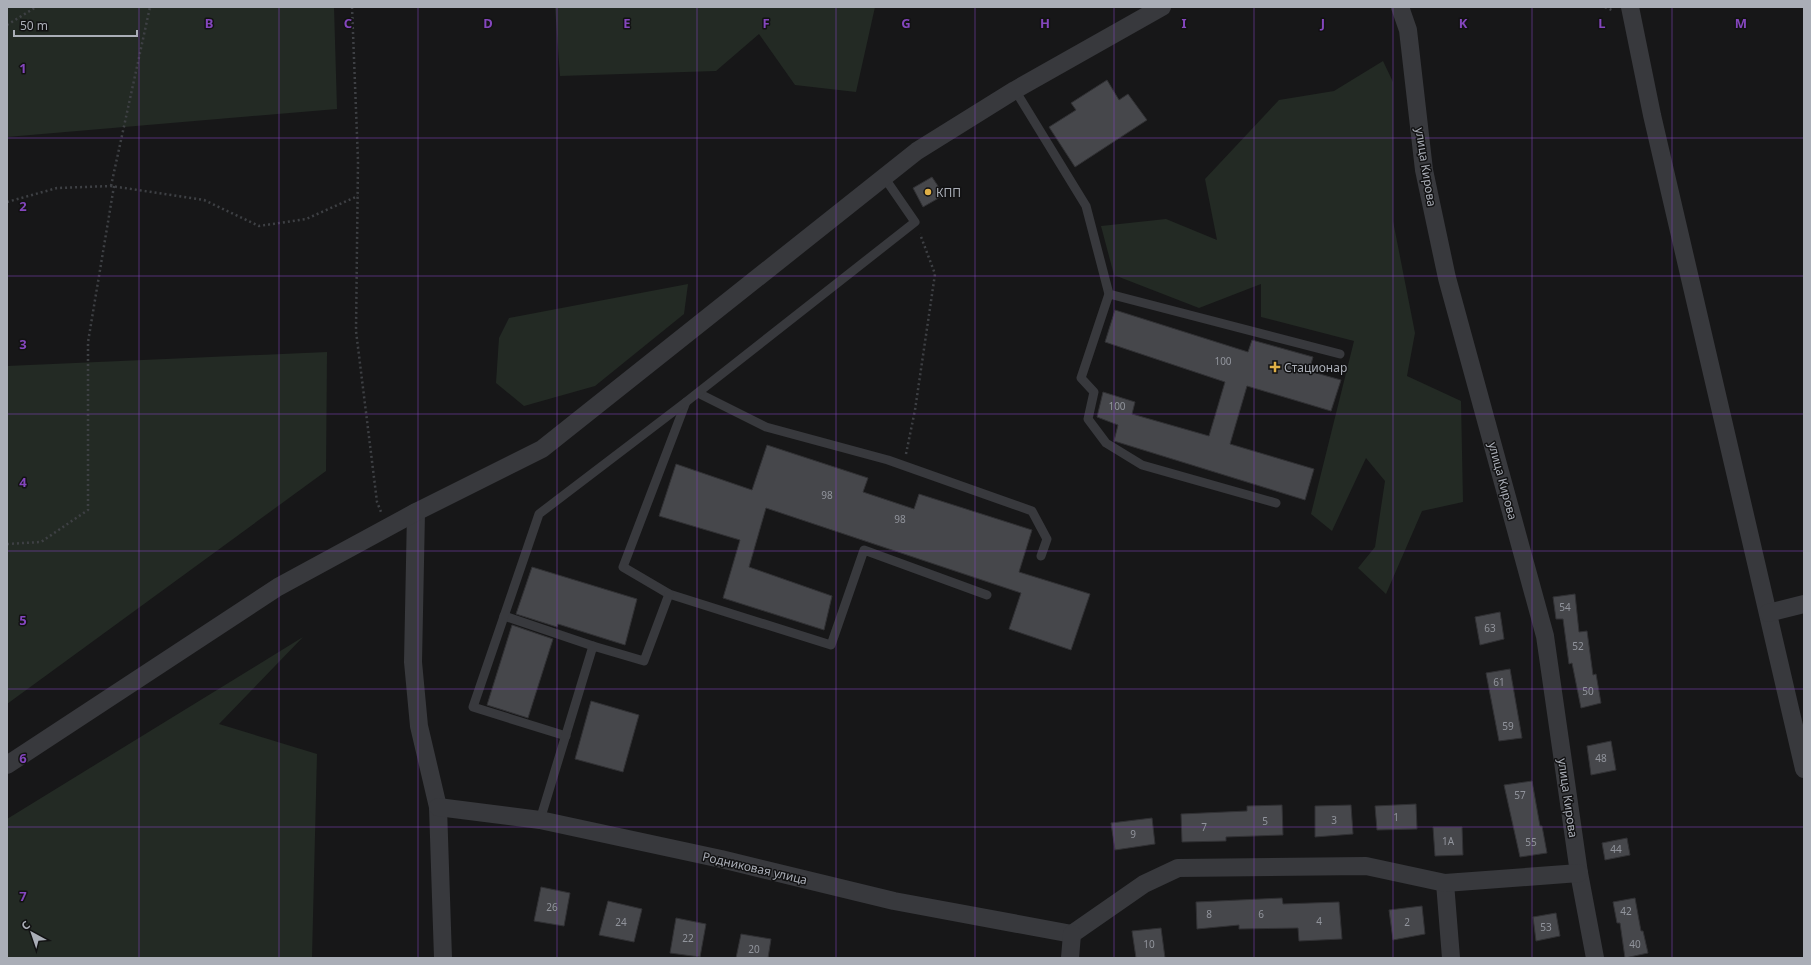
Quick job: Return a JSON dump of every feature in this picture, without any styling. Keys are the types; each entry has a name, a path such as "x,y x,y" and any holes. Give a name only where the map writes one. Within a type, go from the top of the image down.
{"street":[{"path":"7,765 278,587 416,512 542,449 916,151 1015,90 1162,7"},
{"name":"улица Кирова","path":"1400,7 1408,30 1424,170 1447,278 1545,636 1580,873 1595,958"},
{"path":"1630,7 1652,115 1804,769"},
{"path":"416,512 413,662 420,726 438,807 443,958"},
{"path":"1768,613 1804,604"},
{"name":"Родниковая улица","path":"438,807 540,820 721,859 894,901 1072,934"},
{"path":"1070,958 1072,934 1144,884 1178,868 1366,866 1444,883 1580,873"},
{"path":"1444,883 1451,958"}],"lane":[{"path":"1015,90 1086,206 1109,294 1081,378 1094,392 1088,419 1106,443 1142,465 1276,503"},
{"path":"566,736 473,707 539,514 698,393 916,222 884,177"},
{"path":"1109,294 1340,354"},
{"path":"698,393 766,427 904,466 1032,511 1047,539 1041,556"},
{"path":"686,402 623,567 668,594 830,645 864,550 987,595"},
{"path":"504,616 593,646 644,661 668,594"},
{"path":"540,820 593,646"}],"path":[{"path":"7,25 36,7"},
{"path":"7,544 41,542 88,510 88,342 113,186 150,7"},
{"path":"352,7 358,161 356,331 377,502 387,528"},
{"path":"7,202 57,188 113,186 204,200 258,226 306,220 358,196"},
{"path":"904,466 915,410 935,274 916,222"}],"shaded area":[{"path":"7,7 334,7 337,109 7,137"},
{"path":"555,7 875,7 856,92 795,85 759,34 716,71 560,76"},
{"path":"1383,61 1393,82 1393,221 1415,333 1407,376 1461,401 1463,502 1422,511 1386,594 1358,568 1375,547 1385,481 1366,458 1332,531 1311,514 1354,341 1261,317 1261,284 1199,308 1114,275 1101,226 1166,219 1217,240 1205,179 1279,100 1334,91"},
{"path":"688,284 684,314 595,386 524,406 496,383 499,338 509,318"},
{"path":"327,352 326,471 7,704 7,366"},
{"path":"303,637 219,724 317,754 312,958 7,958 7,819"}],"building":[{"path":"1107,80 1119,100 1128,94 1147,120 1075,167 1049,127 1076,110 1071,103"},
{"name":"КПП","path":"932,177 944,195 923,207 913,188"},
{"path":"1115,310 1248,352 1252,340 1313,357 1309,371 1341,380 1331,411 1247,386 1230,444 1314,469 1305,500 1114,441 1118,425 1097,417 1103,392 1135,402 1132,414 1209,436 1225,382 1105,342"},
{"path":"767,445 868,478 863,492 914,509 919,494 1032,530 1019,572 1090,594 1071,650 1009,629 1021,593 766,508 749,567 832,596 824,630 723,598 740,540 659,516 676,464 752,490"},
{"path":"532,567 637,599 625,645 558,624 557,627 516,614"},
{"path":"1575,594 1579,632 1587,631 1593,675 1596,674 1601,703 1581,708 1572,663 1569,664 1563,619 1556,619 1553,597"},
{"path":"1500,612 1504,639 1480,645 1475,617"},
{"path":"512,625 553,639 528,718 487,705"},
{"path":"1510,669 1522,738 1499,741 1486,673"},
{"path":"591,701 639,715 623,772 575,759"},
{"path":"1611,741 1616,770 1591,775 1587,746"},
{"path":"1532,781 1540,826 1542,826 1547,853 1520,857 1504,785"},
{"path":"1416,804 1417,829 1377,830 1375,806"},
{"path":"1282,805 1283,835 1226,837 1226,841 1182,842 1181,814 1247,811 1247,806"},
{"path":"1351,805 1353,834 1315,837 1315,806"},
{"path":"1152,818 1155,844 1115,850 1111,823"},
{"path":"1433,827 1462,827 1463,855 1435,856"},
{"path":"1627,838 1630,855 1605,860 1602,843"},
{"path":"541,887 570,893 564,926 534,921"},
{"path":"1282,898 1283,904 1339,902 1342,939 1299,941 1298,928 1239,929 1239,925 1197,929 1196,902"},
{"path":"1635,898 1641,931 1643,931 1648,953 1625,958 1620,923 1617,923 1613,902"},
{"path":"608,901 642,909 634,942 599,935"},
{"path":"1422,906 1425,934 1393,940 1389,910"},
{"path":"1556,913 1560,936 1536,941 1533,917"},
{"path":"676,918 706,924 700,957 670,953"},
{"path":"1161,928 1165,958 1136,958 1132,931"},
{"path":"741,934 771,939 768,958 736,958"}],"place":[{"name":"КПП","path":"928,192"},
{"name":"Стационар","path":"1275,367"}]}
